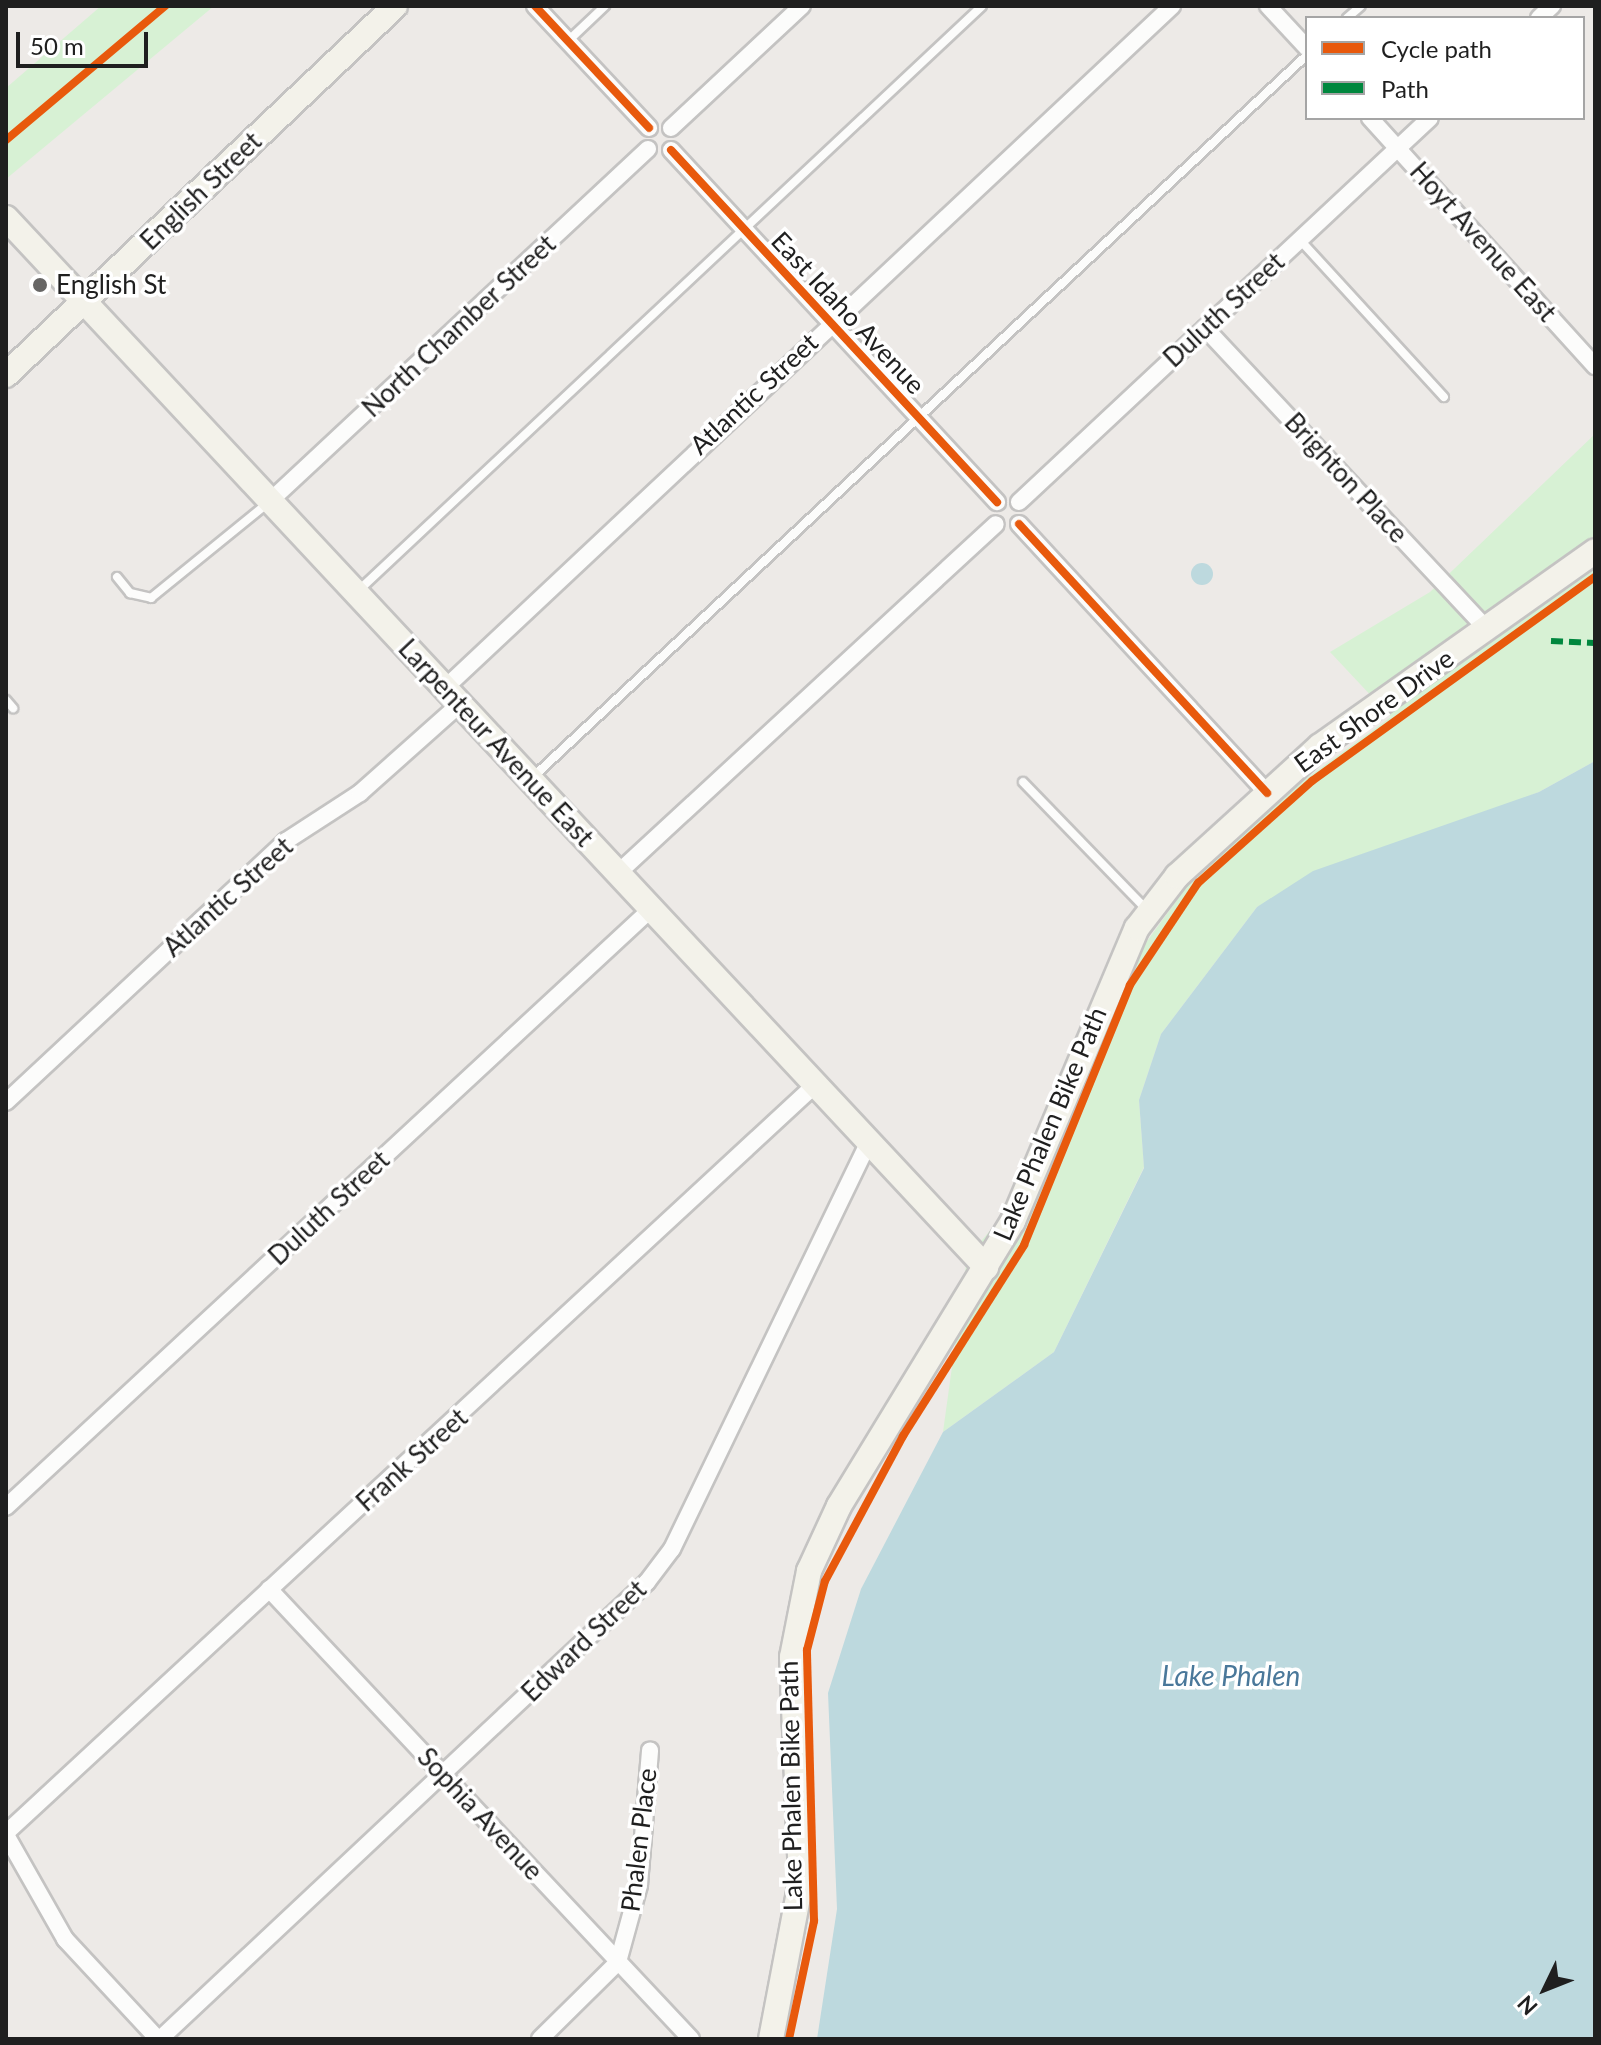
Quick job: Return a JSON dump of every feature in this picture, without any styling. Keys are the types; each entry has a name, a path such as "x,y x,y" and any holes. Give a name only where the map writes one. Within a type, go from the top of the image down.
{"street":[{"name":"English Street","path":"6,375 395,6"},
{"path":"535,6 649,128 648,149 671,150 671,128"},
{"path":"649,128 671,128 802,6"},
{"name":"Atlantic Street","path":"6,1102 286,841 360,793 452,696 830,322 1172,6"},
{"path":"1268,6 1305,46"},
{"name":"Hoyt Avenue East","path":"1372,120 1595,366"},
{"name":"Duluth Street","path":"1019,502 1428,120"},
{"name":"North Chamber Street","path":"269,502 648,149"},
{"name":"East Idaho Avenue","path":"671,150 997,502"},
{"name":"Larpenteur Avenue East","path":"6,218 986,1267"},
{"name":"Brighton Place","path":"1205,328 1487,629"},
{"path":"996,524 997,502 1019,502 1019,524 1267,793"},
{"path":"618,873 996,524 1019,524"},
{"name":"East Shore Drive","path":"771,2039 801,1881 792,1683 802,1592 839,1506 986,1267 1053,1137 1114,973 1148,911 1267,793 1343,728 1595,551"},
{"name":"Duluth Street","path":"6,1507 651,909"},
{"name":"Frank Street","path":"6,1834 816,1084"},
{"name":"Edward Street","path":"159,2039 647,1582 672,1549 869,1141"},
{"name":"Sophia Avenue","path":"269,1589 691,2039"},
{"name":"Phalen Place","path":"618,1962 639,1885 650,1750"},
{"path":"6,1834 65,1939 159,2039"},
{"path":"540,2039 618,1962"}],"lane":[{"path":"568,41 605,6"},
{"path":"355,593 982,6"},
{"path":"530,780 915,414 1305,57"},
{"path":"1300,239 1444,397"},
{"path":"117,577 130,593 151,598 269,502"},
{"path":"6,700 13,708"},
{"path":"1023,782 1148,911"}],"green space":[{"path":"101,6 214,6 6,179 6,88"},
{"path":"1595,434 1595,761 1539,792 1257,907 1161,1034 1139,1100 1144,1167 1054,1352 943,1432 967,1258 1061,1146 1126,970 1220,841 1391,717 1330,652 1430,592"}],"water":[{"path":"1202,563 1210,566 1213,574 1210,582 1202,585 1194,582 1191,574 1194,566"},
{"name":"Lake Phalen","path":"1595,761 1595,2039 817,2039 837,1909 828,1693 861,1589 943,1432 1054,1352 1144,1168 1139,1100 1161,1034 1257,907 1313,871 1539,792"}],"marked path":[{"path":"1551,641 1595,643"}],"cycle path":[{"path":"6,140 165,6"},
{"path":"535,6 649,128"},
{"path":"671,150 997,502"},
{"path":"1019,524 1267,793"},
{"name":"Lake Phalen Bike Path","path":"789,2039 814,1921 807,1650 825,1581 903,1436 1024,1245 1130,985 1198,883 1312,781 1595,577"}],"place":[{"name":"English St","path":"40,285"}]}
